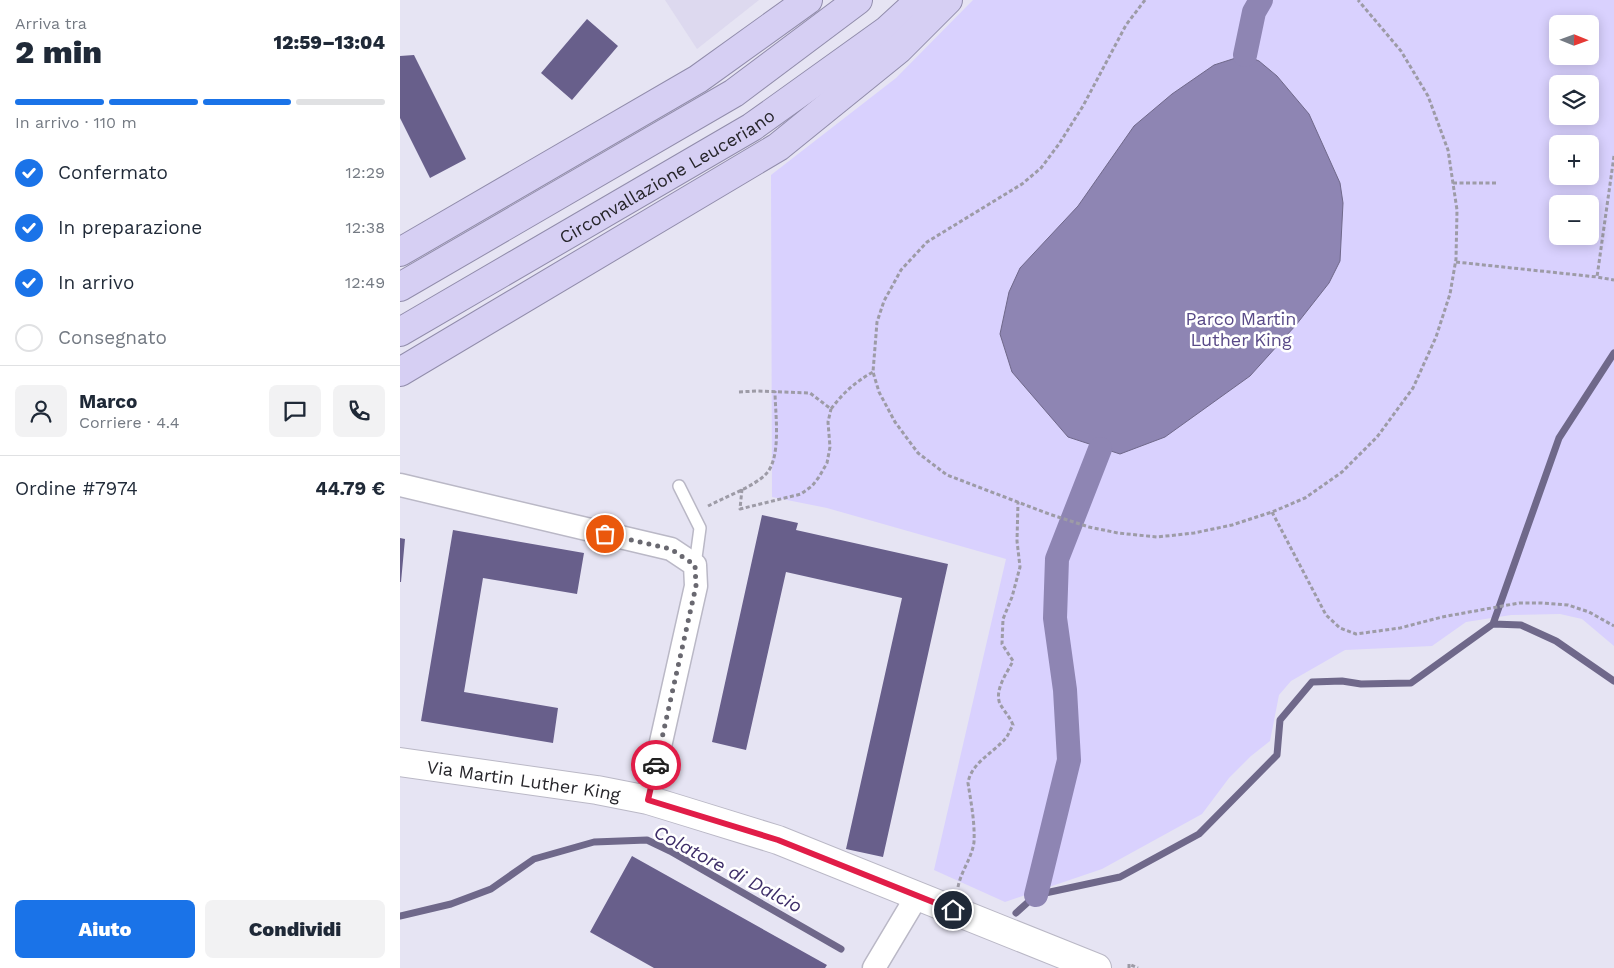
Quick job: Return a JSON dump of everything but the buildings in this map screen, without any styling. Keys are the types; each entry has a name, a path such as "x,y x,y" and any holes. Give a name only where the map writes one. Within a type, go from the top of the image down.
{"highway":[{"path":"400,252 698,79 808,0"},
{"name":"Circonvallazione Leuceriano","path":"400,287 734,93 858,0"},
{"name":"Circonvallazione Leuceriano","path":"400,332 752,127 886,31 920,0"},
{"path":"400,372 778,148 899,49 948,0"}],"street":[{"path":"400,486 671,549 695,565 696,586 648,800"},
{"name":"Via Martin Luther King","path":"400,762 597,790 648,800 778,840 1097,968"},
{"path":"874,968 917,896"}],"lane":[{"path":"679,486 700,528 695,565"}],"path":[{"path":"1145,0 1126,24 1083,106 1041,168 1022,184 927,242 901,270 884,301 877,322 873,372 879,392 895,422 918,453 947,475 1049,514 1089,527 1118,533 1157,536 1194,533 1232,526 1305,498 1342,472 1377,437 1413,388 1436,337 1450,294 1456,262 1457,210 1448,150 1428,96 1401,51 1358,0"},
{"path":"1597,277 1614,156"},
{"path":"1453,183 1496,183"},
{"path":"1456,262 1614,280"},
{"path":"742,488 740,509 801,494 812,486 827,463 830,447 828,422 831,409 857,381 873,372"},
{"path":"739,392 775,391 810,393 831,409"},
{"path":"693,514 765,475 775,455 775,391"},
{"path":"953,910 960,877 974,843 968,782 969,775 987,754 1006,739 1013,725 1009,715 1000,703 1000,688 1013,661 1002,644 1003,619 1012,597 1020,568 1018,502"},
{"path":"1272,512 1326,615 1340,628 1356,634 1382,631 1442,617 1519,603 1568,605 1589,612 1614,626"},
{"path":"1129,966 1138,968"}],"shaded area":[{"path":"665,0 759,0 697,49"},
{"path":"1245,55 1259,61 1277,76 1309,114 1340,183 1343,203 1340,261 1329,283 1296,325 1250,376 1165,437 1120,454 1068,437 1012,372 1000,334 1009,292 1020,268 1078,206 1134,126 1172,94 1214,65"}],"green space":[{"name":"Parco Martin Luther King","path":"973,0 1614,0 1614,646 1582,619 1560,614 1511,615 1466,622 1432,646 1345,650 1291,681 1279,695 1270,741 1251,756 1229,778 1202,814 1102,869 1005,902 934,870 1006,559 827,508 772,497 771,175 896,78"}],"waterway":[{"path":"1245,55 1254,12 1261,0"},
{"path":"1493,624 1559,438 1614,353"},
{"path":"1036,895 1069,760 1065,690 1055,618 1057,559 1100,449"},
{"name":"Colatore di Dalcio","path":"1016,913 1036,895 1120,877 1199,834 1277,755 1280,720 1312,682 1342,681 1361,684 1411,683 1493,624 1521,625 1556,641 1614,681"},
{"name":"Colatore di Dalcio","path":"400,916 451,904 491,889 534,859 594,842 647,840 670,851 841,949"}],"way so far":[{"path":"605,534 671,549 695,565 696,586 656,765"}],"route":[{"path":"656,765 648,800 778,840 953,910"}]}
